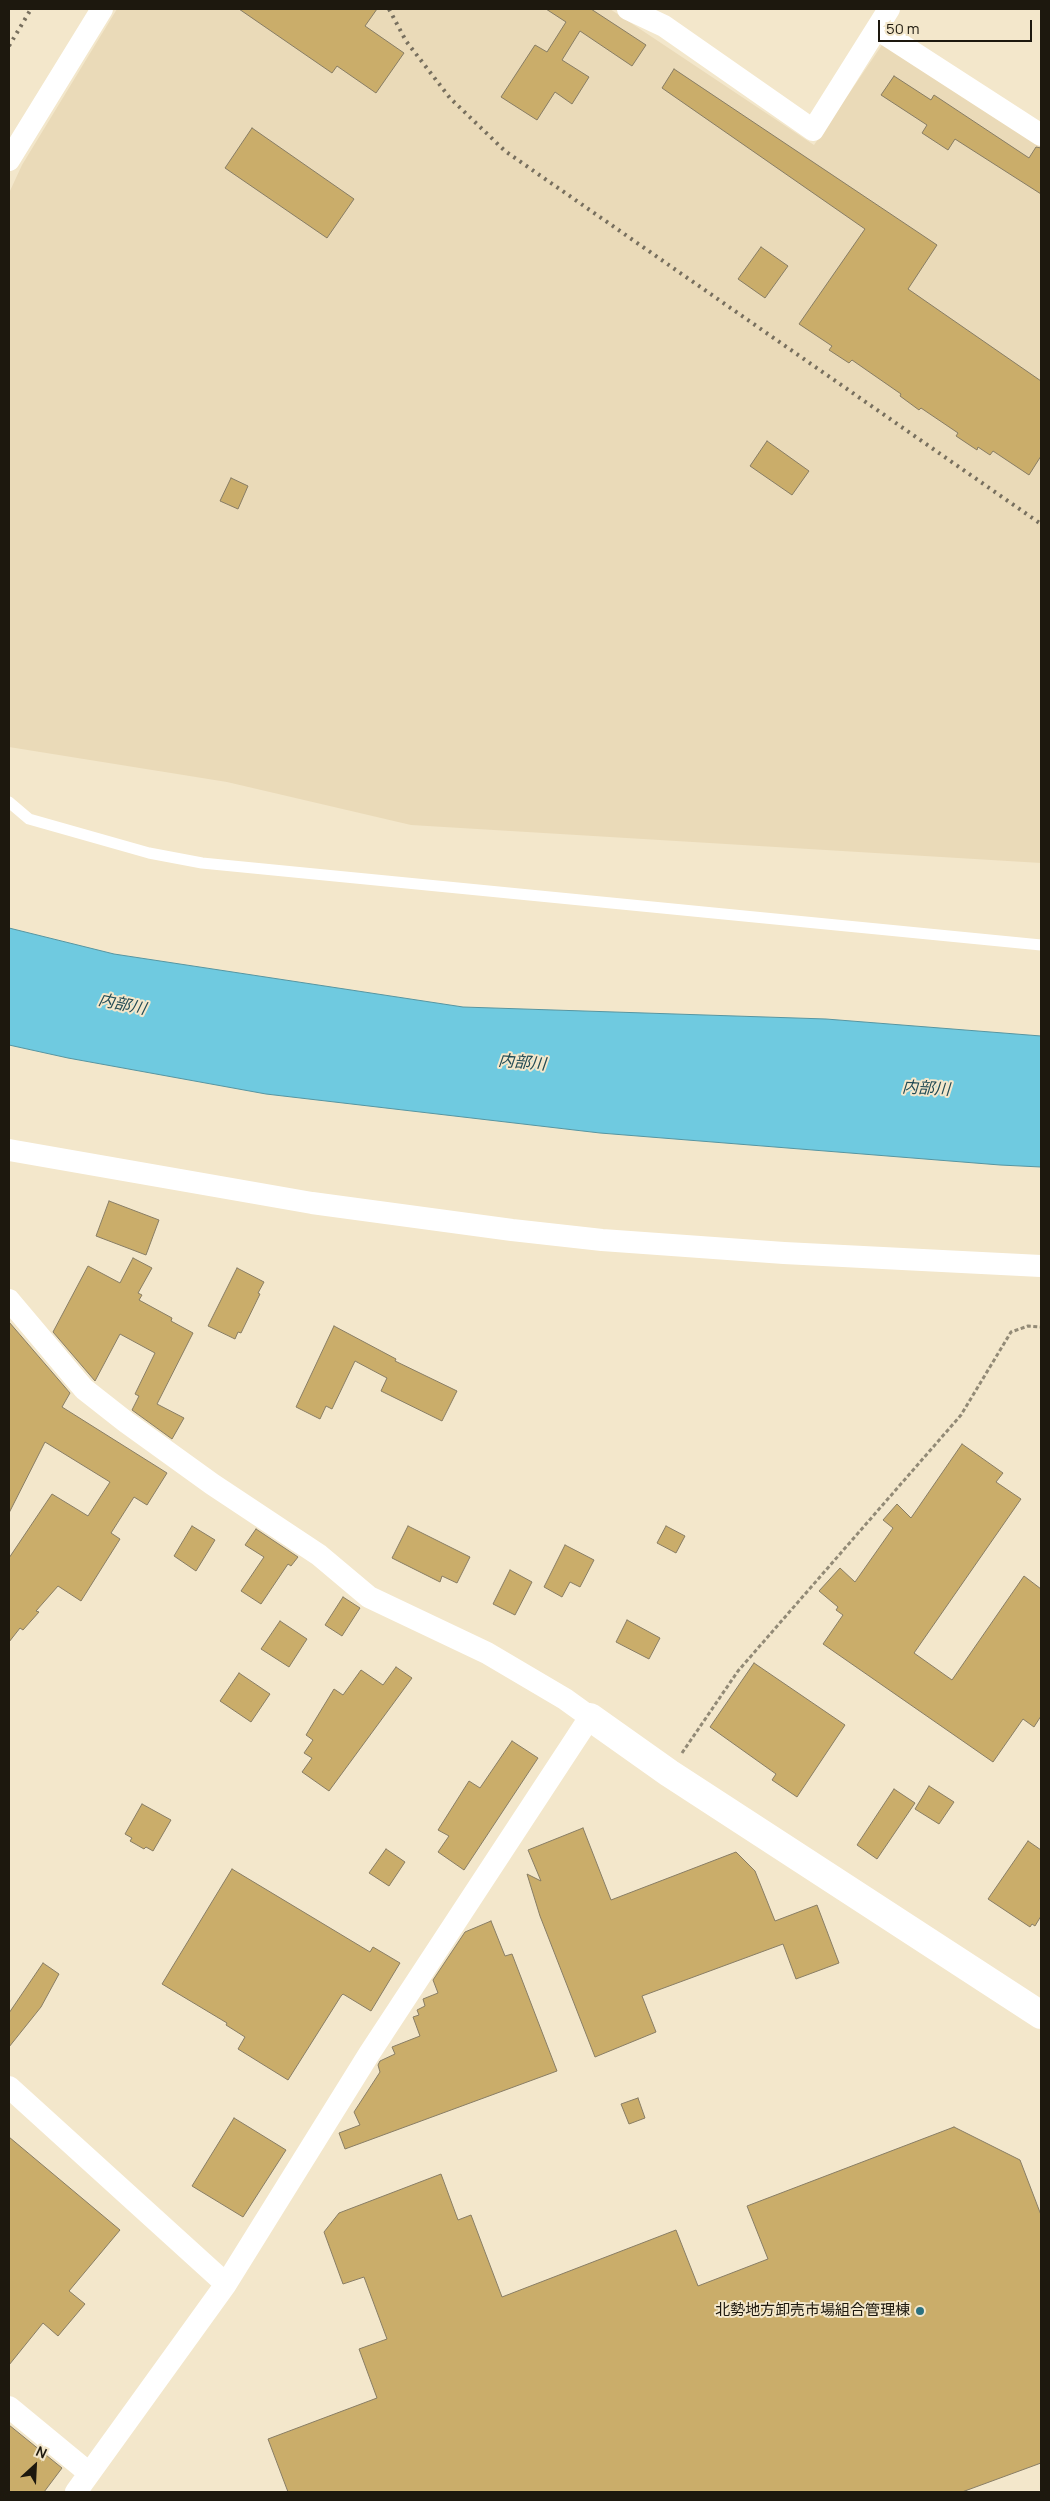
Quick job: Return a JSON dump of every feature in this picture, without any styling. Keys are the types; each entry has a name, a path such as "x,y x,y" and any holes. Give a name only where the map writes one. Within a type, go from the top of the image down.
{"street":[{"path":"9,160 102,9"},
{"path":"628,9 664,26 813,130 889,9"},
{"path":"877,29 1041,135"},
{"path":"9,1150 312,1203 512,1230 602,1240 784,1253 1041,1266"},
{"path":"9,1300 84,1389 212,1484 319,1555 369,1597 487,1653 565,1699 668,1773 1041,2015"},
{"path":"76,2492 226,2284 369,2054 590,1718"},
{"path":"9,2087 226,2284"},
{"path":"9,2407 89,2473"}],"lane":[{"path":"9,802 29,819 149,853 202,863 237,865 603,904 608,902 1041,945"}],"path":[{"path":"668,1773 738,1671 961,1415 1011,1332 1028,1326 1041,1326"}],"shaded area":[{"path":"117,9 610,9 814,145 884,42 1041,140 1041,863 411,825 227,782 9,747 9,193 22,165"}],"water":[{"name":"内部川","path":"9,928 114,954 463,1007 826,1019 1041,1036 1041,1167 600,1133 266,1094 68,1058 9,1045"}],"building":[{"path":"239,9 377,9 365,26 404,53 376,93 337,66 332,73"},
{"path":"546,9 591,9 646,45 632,66 580,31 562,60 589,77 572,104 555,92 537,120 501,97 535,45 547,52 566,22"},
{"path":"674,69 937,245 908,289 1041,381 1041,456 1029,475 993,451 990,455 978,447 977,450 956,436 958,433 921,408 919,410 900,396 901,394 852,360 849,363 829,350 832,346 799,324 865,229 662,88"},
{"path":"894,76 931,100 934,95 1029,158 1036,147 1041,148 1041,194 955,139 948,150 922,133 927,125 881,95"},
{"path":"252,128 354,199 327,238 225,168"},
{"path":"761,247 788,266 765,298 738,279"},
{"path":"767,441 809,471 792,495 750,466"},
{"path":"231,478 248,486 238,509 220,501"},
{"path":"109,1201 159,1220 146,1255 96,1236"},
{"path":"133,1258 152,1268 138,1293 142,1295 139,1300 172,1318 171,1321 193,1333 157,1404 184,1418 172,1439 132,1410 139,1396 135,1394 155,1353 120,1334 95,1381 53,1332 88,1266 120,1283"},
{"path":"237,1268 264,1282 241,1333 238,1332 235,1339 208,1326"},
{"path":"9,1322 70,1393 62,1407 167,1473 147,1505 134,1497 111,1533 120,1539 81,1601 58,1586 36,1611 39,1612 23,1630 20,1628 9,1642 9,1558 52,1494 88,1516 110,1482 45,1442 9,1513"},
{"path":"334,1326 396,1359 395,1361 457,1391 442,1421 381,1391 387,1378 355,1361 332,1409 326,1406 320,1419 296,1407"},
{"path":"962,1444 1003,1473 996,1482 1021,1499 914,1653 952,1680 1024,1576 1041,1589 1041,1716 1034,1727 1023,1719 993,1762 823,1644 843,1615 836,1610 838,1607 819,1591 840,1568 855,1582 893,1528 883,1520 897,1504 911,1518"},
{"path":"192,1526 215,1540 196,1571 174,1556"},
{"path":"408,1526 470,1557 457,1583 442,1576 440,1582 392,1558"},
{"path":"666,1526 685,1536 676,1553 657,1543"},
{"path":"256,1529 298,1557 291,1566 288,1564 261,1604 241,1591 264,1557 245,1545"},
{"path":"565,1545 594,1560 580,1587 570,1582 562,1597 544,1587"},
{"path":"510,1570 532,1582 515,1615 493,1604"},
{"path":"343,1597 360,1608 342,1636 325,1625"},
{"path":"627,1620 660,1638 649,1659 616,1642"},
{"path":"280,1621 307,1639 289,1667 261,1649"},
{"path":"754,1663 845,1725 797,1797 772,1780 776,1774 710,1727"},
{"path":"396,1667 412,1678 329,1791 302,1772 312,1758 304,1753 313,1740 306,1735 334,1689 343,1695 361,1670 383,1685"},
{"path":"239,1673 270,1694 251,1722 220,1701"},
{"path":"512,1741 538,1758 464,1870 438,1852 449,1836 438,1830 469,1781 480,1788"},
{"path":"929,1786 954,1802 939,1824 915,1809"},
{"path":"894,1789 915,1803 877,1859 857,1845"},
{"path":"142,1804 171,1820 153,1851 146,1847 144,1849 130,1841 132,1838 125,1834"},
{"path":"583,1828 611,1900 736,1852 755,1871 775,1921 817,1905 839,1963 796,1979 783,1944 642,1996 656,2032 595,2057 540,1916 527,1874 541,1881 528,1850"},
{"path":"1028,1841 1041,1850 1041,1916 1035,1926 1032,1924 1030,1927 988,1899"},
{"path":"386,1849 405,1862 389,1886 369,1873"},
{"path":"232,1869 370,1952 373,1947 400,1963 371,2011 343,1994 341,1996 288,2080 238,2049 245,2037 226,2025 227,2023 162,1984"},
{"path":"491,1921 505,1956 512,1954 557,2071 345,2149 339,2133 360,2125 354,2112 380,2072 378,2065 380,2061 395,2054 392,2047 420,2036 413,2017 419,2015 417,2010 425,2006 423,1999 438,1993 433,1980 465,1932"},
{"path":"43,1963 59,1974 41,2007 9,2047 9,2013"},
{"path":"638,2098 645,2118 629,2124 621,2104"},
{"path":"234,2118 286,2150 243,2217 192,2186"},
{"name":"北勢地方卸売市場組合管理棟","path":"954,2127 1020,2160 1041,2215 1041,2463 962,2492 288,2492 268,2439 377,2398 359,2349 387,2339 364,2277 343,2284 324,2232 339,2213 441,2174 458,2220 471,2215 502,2297 676,2230 698,2286 768,2259 747,2206"},
{"path":"9,2137 120,2230 69,2291 85,2304 58,2336 43,2323 9,2365"},
{"path":"9,2425 62,2468 44,2492 9,2492"}],"railway":[{"path":"9,46 31,9"},
{"path":"389,9 406,41 450,98 505,151 1041,524"}],"place":[{"name":"北勢地方卸売市場組合管理棟","path":"920,2311"}]}
